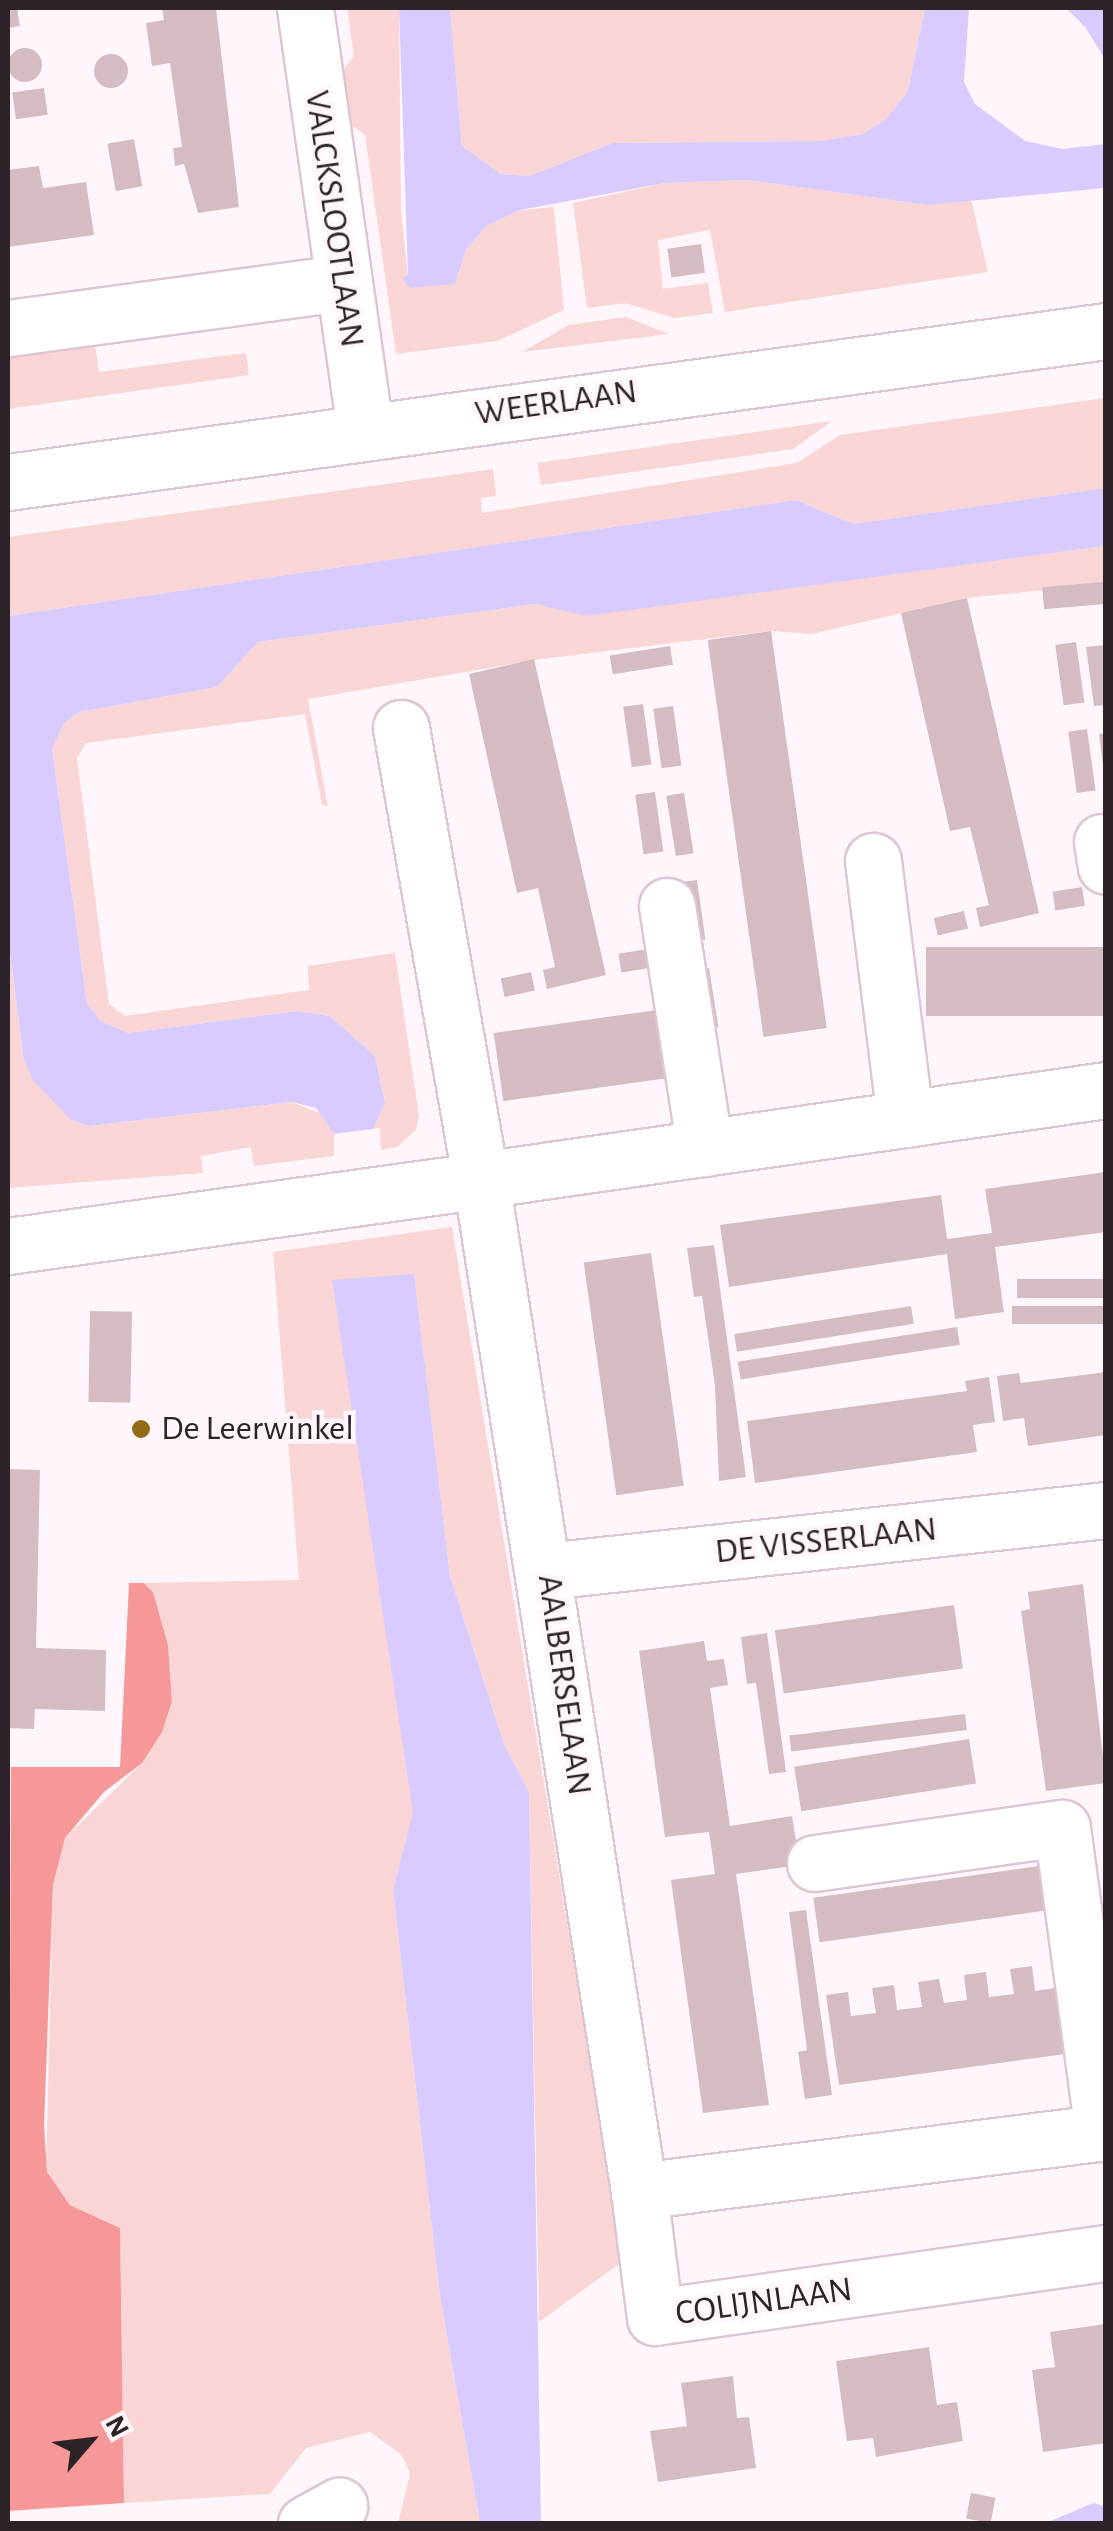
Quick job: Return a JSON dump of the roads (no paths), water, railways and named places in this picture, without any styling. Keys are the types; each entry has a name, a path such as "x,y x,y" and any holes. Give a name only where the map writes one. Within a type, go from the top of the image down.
{"street":[{"name":"VALCKSLOOTLAAN","path":"304,8 365,430"},
{"path":"8,328 341,283"},
{"name":"WEERLAAN","path":"8,482 365,430 1106,332"},
{"name":"AALBERSELAAN","path":"401,728 547,1571 639,2190"},
{"path":"873,861 905,1119"},
{"path":"667,906 705,1148"},
{"path":"8,1246 1106,1090"},
{"name":"DE VISSERLAAN","path":"547,1571 1106,1510"},
{"path":"639,2190 1104,2132 1062,1828 816,1863"},
{"name":"COLIJNLAAN","path":"639,2190 655,2317 1106,2253"}],"place":[{"name":"De Leerwinkel","path":"141,1429"}]}
